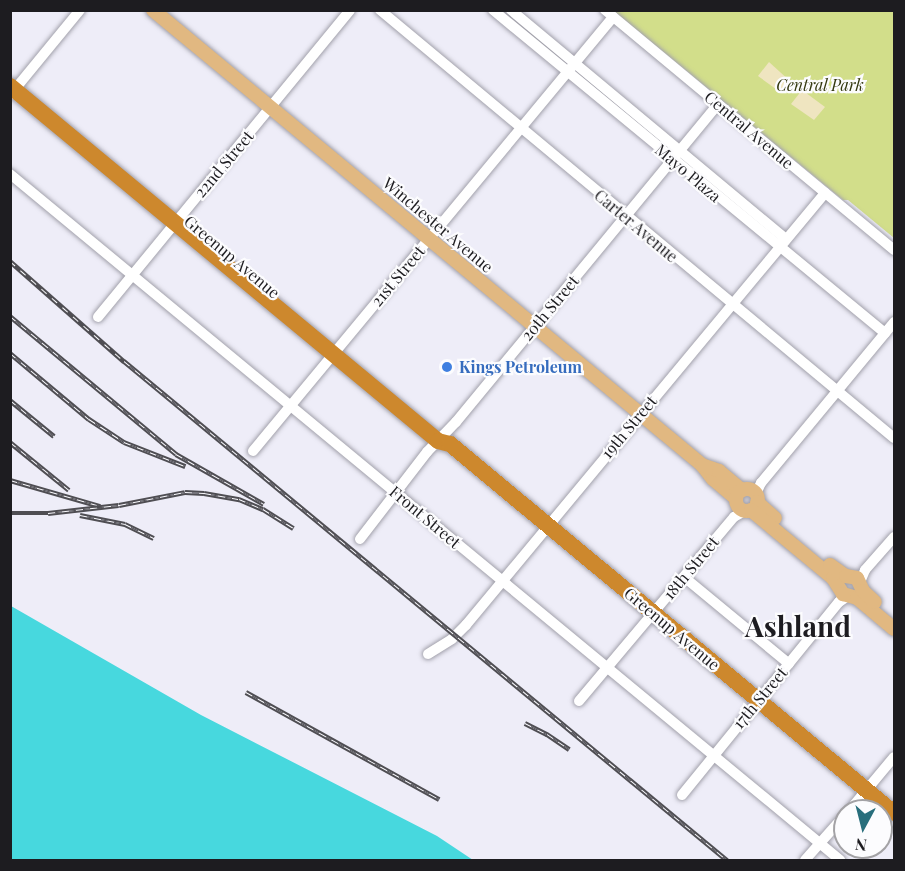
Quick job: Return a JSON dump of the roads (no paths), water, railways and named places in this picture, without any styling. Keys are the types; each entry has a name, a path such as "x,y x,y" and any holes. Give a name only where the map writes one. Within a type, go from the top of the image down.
{"highway":[{"name":"Greenup Avenue","path":"13,85 337,350 894,813"}],"main road":[{"name":"Winchester Avenue","path":"153,10 702,465 713,479 747,500 894,619"},
{"name":"Winchester Avenue","path":"851,586 894,630"}],"street":[{"path":"13,85 80,10"},
{"name":"22nd Street","path":"98,317 350,10"},
{"name":"Carter Avenue","path":"380,10 519,129 894,438"},
{"name":"Mayo Plaza","path":"493,10 673,160 783,243"},
{"name":"Mayo Plaza","path":"511,10 681,151 885,333"},
{"name":"21st Street","path":"253,451 575,63 609,14"},
{"name":"Central Avenue","path":"609,14 894,250"},
{"name":"20th Street","path":"360,539 396,492 444,439 718,104"},
{"name":"Front Street","path":"10,174 840,861"},
{"name":"19th Street","path":"428,654 460,632 825,193"},
{"name":"18th Street","path":"579,701 894,322"},
{"name":"17th Street","path":"682,795 851,586 894,537"},
{"path":"684,577 789,664"},
{"path":"859,799 894,757"},
{"path":"806,861 833,828"}],"water":[{"path":"11,606 201,715 437,836 473,860 11,860"}],"railway":[{"path":"10,261 124,361 727,860"},
{"path":"10,316 176,454 264,504"},
{"path":"10,353 89,419 124,442 185,466"},
{"path":"10,400 54,436"},
{"path":"10,442 69,490"},
{"path":"10,480 100,506"},
{"path":"10,513 48,513 119,505 185,492 204,493 239,499 263,509 293,528"},
{"path":"80,515 125,524 154,538"},
{"path":"246,692 439,799"},
{"path":"525,723 569,749"}],"place":[{"name":"Kings Petroleum","path":"447,367"}],"district":[{"name":"Ashland","path":"798,626"}],"park label":[{"name":"Central Park","path":"820,85"}]}
